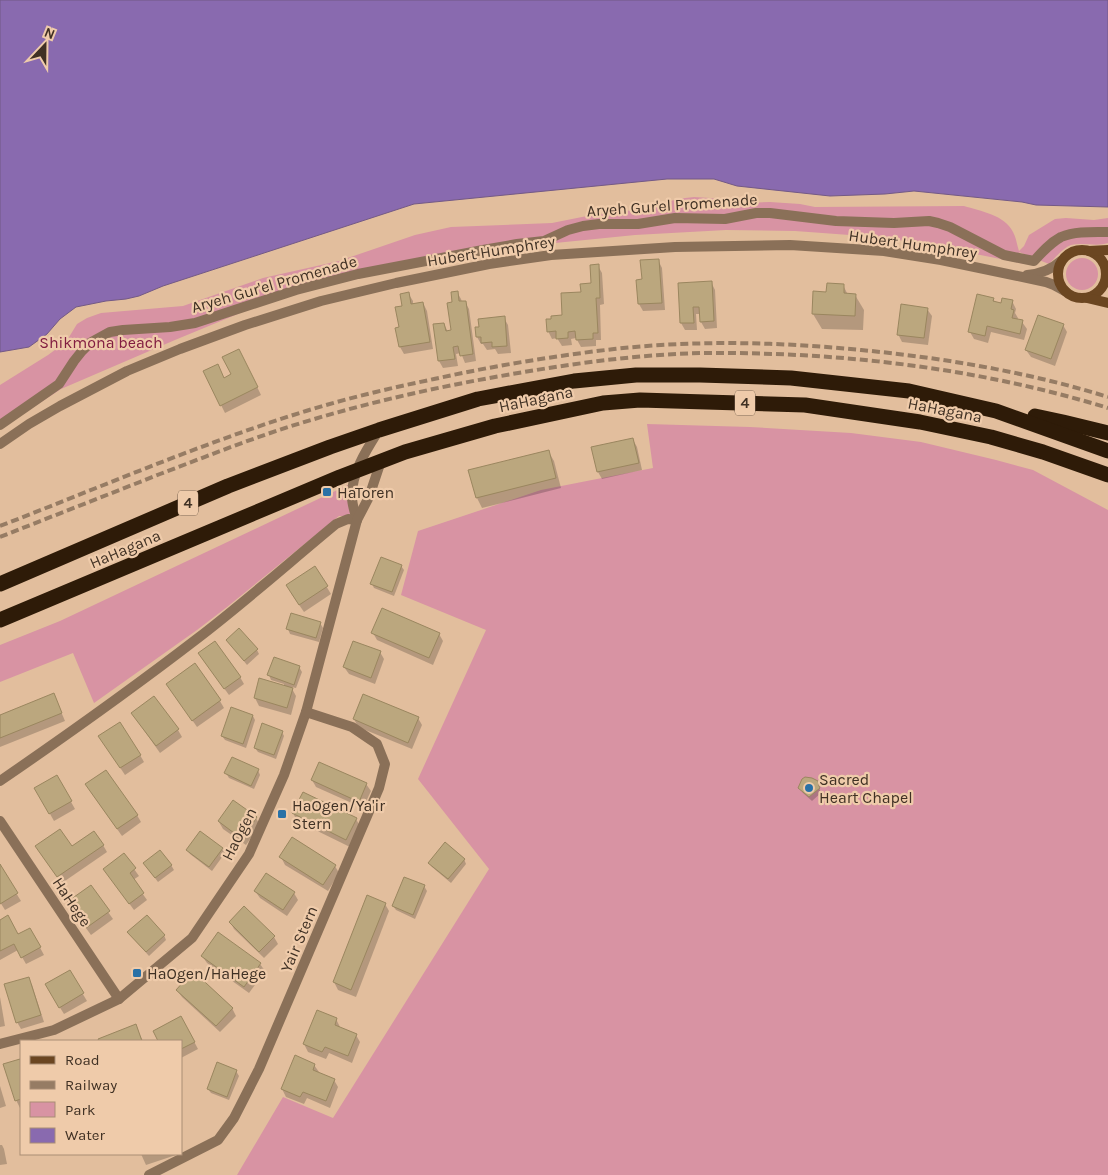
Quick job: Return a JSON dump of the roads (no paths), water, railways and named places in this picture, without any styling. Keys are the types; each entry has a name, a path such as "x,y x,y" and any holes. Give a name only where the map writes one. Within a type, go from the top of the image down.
{"highway":[{"name":"HaHagana","path":"0,584 228,486 330,447 478,399 574,381 636,375 700,375 791,378 909,392 996,411 1108,451"},
{"name":"HaHagana","path":"0,620 381,461 443,440 496,426 603,403 640,400 805,405 920,422 991,437 1043,452 1108,475"},
{"path":"996,411 1063,422 1108,433"}],"street":[{"name":"Aryeh Gur'el Promenade","path":"0,425 58,384 82,351 90,343 110,332 195,323 296,290 358,274 492,248 544,241 583,226 638,224 675,218 725,219 756,213 836,221 894,223 928,221 950,227 1004,255 1034,261 1047,247 1061,238 1073,234 1108,232"},
{"name":"Hubert Humphrey","path":"0,444 29,424 127,371 245,325 322,301 396,283 489,264 551,255 665,247 790,245 884,251 941,260 1046,282 1065,291"},
{"path":"1086,298 1094,296 1100,291 1107,277 1105,266 1101,259 1096,254 1081,249 1066,255 1061,261 1058,269 1060,285 1071,296 1108,303"},
{"path":"1089,251 1108,250"},
{"name":"Hubert Humphrey","path":"1018,276 1038,274 1052,268 1061,261"},
{"name":"HaOgen","path":"357,520 352,495 353,484 357,470 367,450 380,430"},
{"name":"HaOgen","path":"0,1044 54,1030 119,999 192,938 249,854 284,775 306,712 357,520 369,497 381,461"},
{"path":"0,781 96,714 198,638 336,524 348,519 357,520"},
{"name":"Yair Stern","path":"149,1175 218,1140 234,1118 259,1069 379,788 385,764 377,744 352,728 306,712"},
{"name":"HaHege","path":"0,821 119,999"}],"water":[{"path":"0,0 1108,0 1108,207 1036,205 914,191 830,196 737,186 714,179 667,179 414,204 163,286 139,296 76,307 60,319 47,334 29,347 0,352"}],"railway":[{"path":"0,526 190,451 322,406 479,370 546,358 614,349 676,344 738,343 861,350 986,367 1047,380 1108,397"},
{"path":"0,537 160,474 311,420 364,405 443,387 524,372 615,359 706,353 757,353 859,359 909,365 1010,382 1108,408"}],"place":[{"name":"HaToren","path":"327,492"},
{"name":"Sacred Heart Chapel","path":"809,788"},
{"name":"HaOgen/Ya'ir Stern","path":"282,814"},
{"name":"HaOgen/HaHege","path":"137,973"}],"park label":[{"name":"Shikmona beach","path":"101,342"}]}
